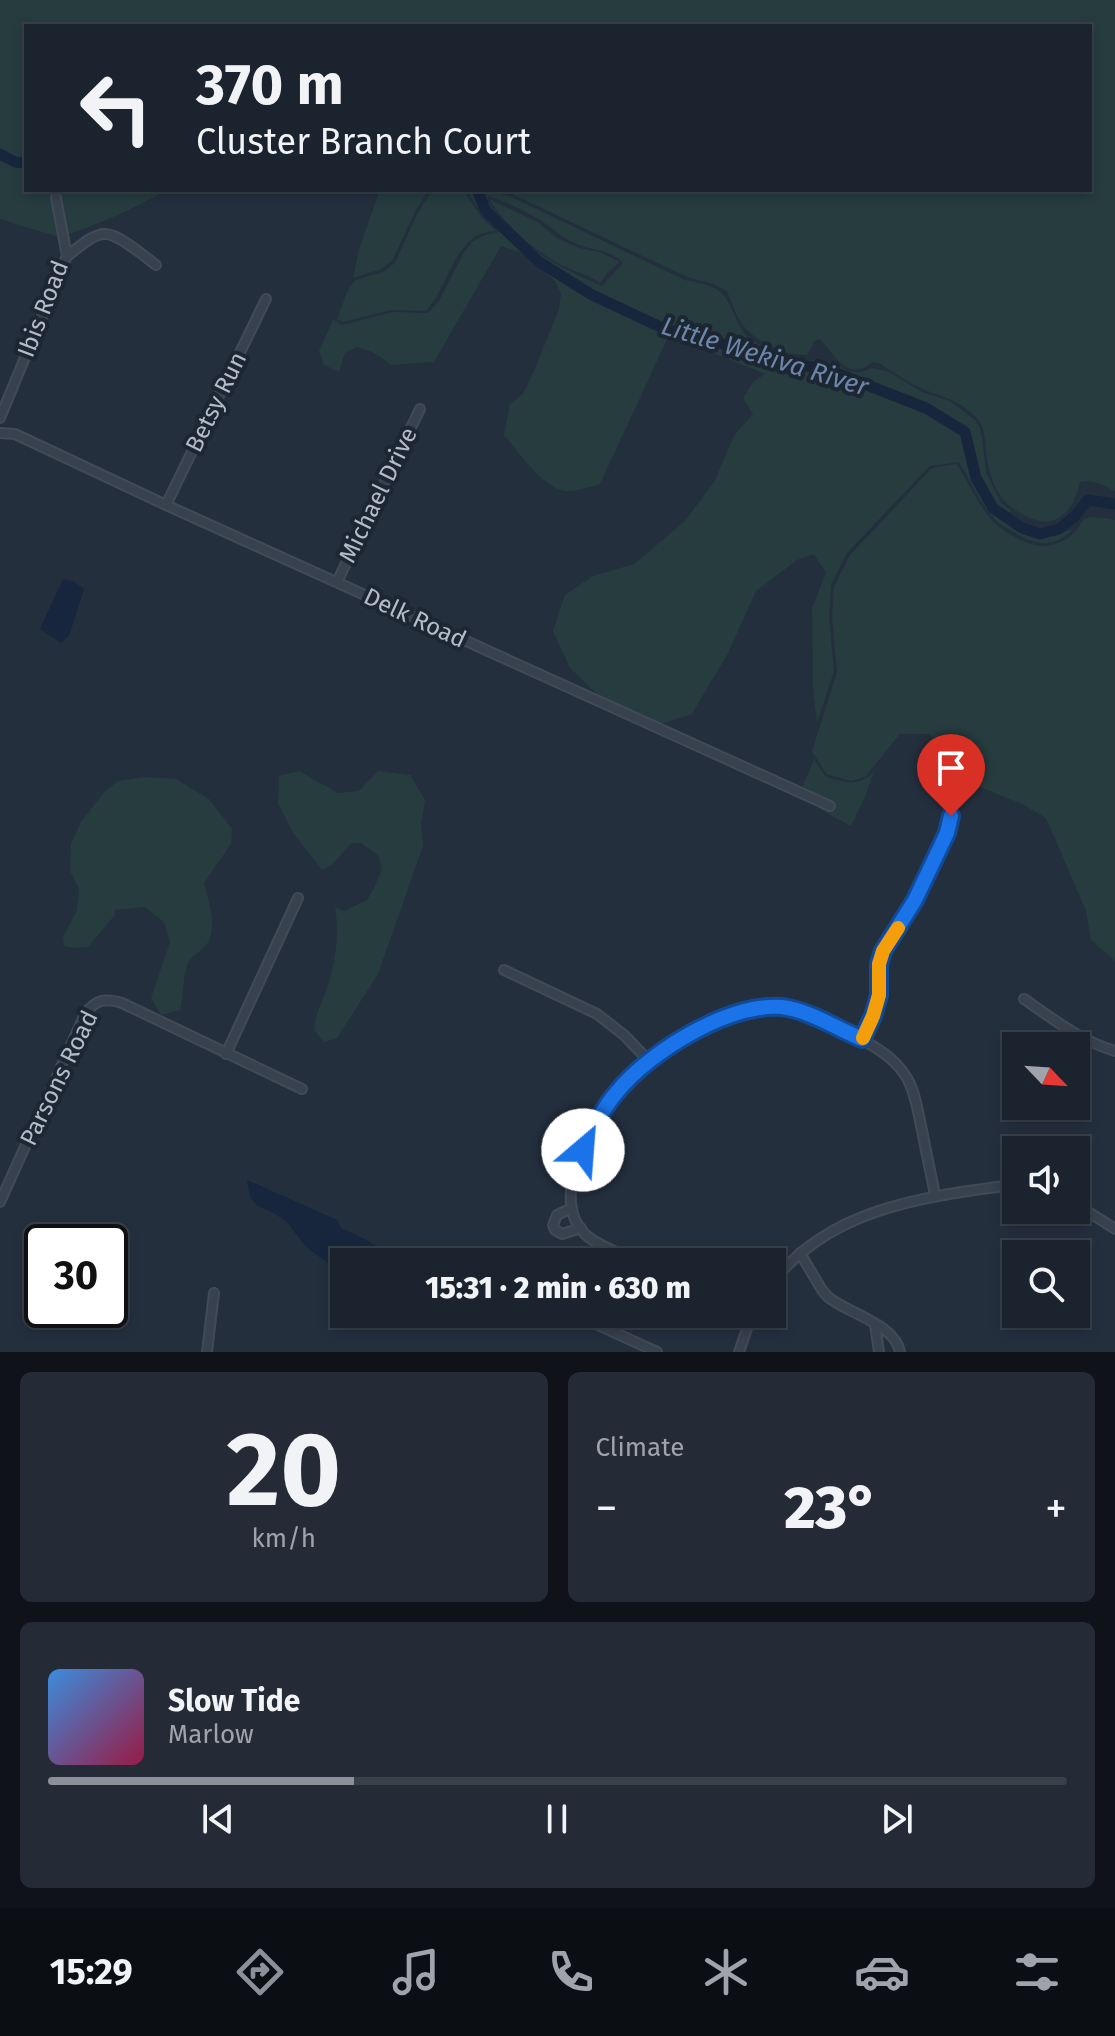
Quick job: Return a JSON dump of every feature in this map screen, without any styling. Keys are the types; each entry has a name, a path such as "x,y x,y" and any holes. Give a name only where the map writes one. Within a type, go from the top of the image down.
{"street":[{"name":"Ibis Road","path":"0,418 67,256 56,198"},
{"path":"67,256 93,238 105,234 119,239 156,265"},
{"name":"Betsy Run","path":"166,505 266,299"},
{"name":"Michael Drive","path":"337,582 420,409"},
{"name":"Delk Road","path":"0,433 15,434 830,806"},
{"path":"862,1039 879,995 879,964 883,951 911,908 947,833 953,801"},
{"path":"298,898 226,1054 302,1089"},
{"path":"504,970 597,1014 624,1035 648,1060"},
{"path":"1024,999 1077,1034 1115,1051"},
{"name":"Parsons Road","path":"0,1202 85,1014 100,1000 122,1003 226,1054"},
{"path":"609,1248 586,1235 581,1228 572,1208 570,1192 573,1172 597,1121 616,1092 648,1060 700,1028 746,1011 768,1007 803,1013 862,1039 888,1055 900,1067 914,1094 935,1195"},
{"path":"786,1268 818,1238 841,1225 935,1195 1002,1186"},
{"path":"572,1208 557,1215 553,1225 555,1230 562,1234 581,1228"},
{"path":"1090,1213 1115,1229"},
{"path":"800,1253 828,1297 886,1330 899,1343 900,1352"},
{"path":"207,1352 214,1293"},
{"path":"875,1324 879,1352"},
{"path":"605,1328 657,1352"},
{"path":"739,1352 747,1328"}],"green space":[{"path":"0,0 1115,0 1115,491 1093,482 1080,482 1073,503 1063,515 1048,522 1030,518 1010,506 997,491 990,472 982,427 962,405 915,385 879,363 849,368 820,339 815,341 807,355 792,354 774,347 746,329 727,291 687,277 505,192 1092,192 1092,24 24,24 24,163 0,154"},
{"path":"0,158 24,166 24,192 162,192 118,215 66,235 59,195 52,195 60,237 0,219"},
{"path":"379,192 427,192 392,261 381,269 353,278 359,249"},
{"path":"432,192 464,192 481,217 496,231 477,235 465,245 426,311 391,310 343,322 337,319 355,280 383,272 395,263 417,214"},
{"path":"467,192 496,192 509,196 685,280 716,289 726,299 747,336 766,348 802,359 837,363 853,372 871,368 887,371 922,392 950,401 979,426 986,473 1001,503 1012,511 1006,514 1008,524 1039,533 1072,530 1051,542 1029,540 995,519 959,462 930,466 847,553 831,585 829,617 834,671 817,723 813,688 812,608 826,573 814,554 797,560 756,591 728,653 692,714 658,725 615,711 570,668 553,631 565,595 593,576 634,564 685,521 714,482 735,434 753,414 743,398 753,382 765,374 669,335 600,484 573,491 560,490 533,470 504,435 510,404 523,394 534,371 559,309 561,294 555,281 528,255 501,246 434,362 390,365 375,354 357,347 345,353 339,372 324,365 319,351 334,318 343,325 392,312 428,313 439,301 472,242 499,232","holes":["488,196 514,206 572,242 607,253 623,263 602,286 568,270 537,252 510,230 487,200"]},
{"path":"489,199 539,223 557,238 620,262 600,283 559,264 518,234"},
{"path":"957,464 994,523 1031,544 1047,546 1063,541 1091,517 1115,520 1115,961 1091,940 1086,911 1046,818 1020,803 962,780 929,734 900,734 865,777 851,781 826,774 812,751 837,672 832,617 834,587 850,555 932,468"},
{"path":"814,759 826,777 839,781 857,782 874,771 851,826 817,806 802,788"},
{"path":"299,771 338,793 359,791 378,771 410,775 425,800 421,824 423,846 378,974 337,1038 324,1042 314,1030 334,962 337,940 335,907 344,911 367,900 382,869 378,855 361,843 351,843 333,864 322,870 294,834 278,803 279,776"},
{"path":"145,777 176,779 209,799 232,829 231,844 204,883 212,914 210,937 189,961 180,1010 161,1015 151,998 170,942 164,922 145,907 115,910 115,915 88,947 64,946 63,937 77,910 79,889 70,871 71,844 81,822 105,791 118,781"}],"water":[{"path":"63,579 73,581 84,589 69,636 61,643 40,629"},
{"path":"247,1180 337,1220 341,1228 377,1248 330,1248 330,1265 306,1247 286,1221 257,1206 250,1197"}],"waterway":[{"name":"Little Wekiva River","path":"0,154 24,163"},
{"name":"Little Wekiva River","path":"478,192 486,211 538,261 592,295 665,329 717,342 762,360 823,368 926,408 965,432 976,478 993,508 1022,528 1040,534 1059,529 1088,500 1115,504"}],"slow traffic":[{"path":"863,1038 879,995 879,964 883,951 898,928"}],"route":[{"path":"583,1150 616,1092 648,1060 700,1028 746,1011 787,1008 862,1039 879,995 879,964 883,951 915,900 947,833 951,816"}]}
